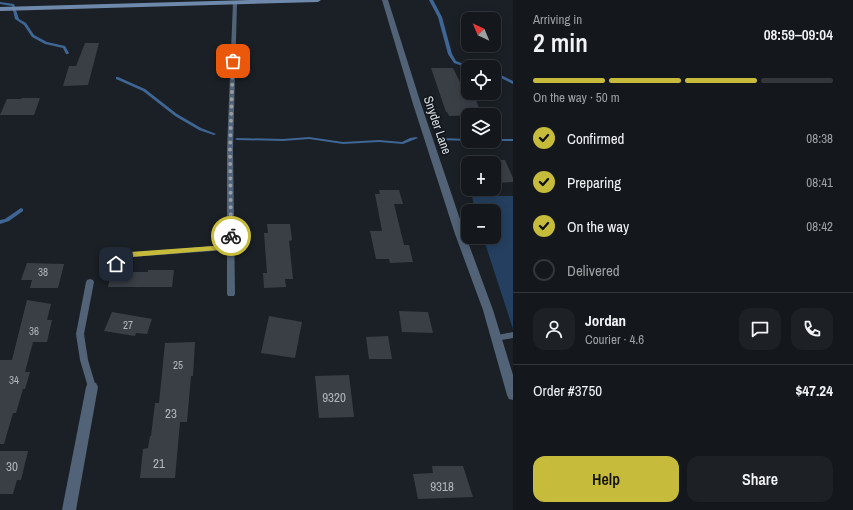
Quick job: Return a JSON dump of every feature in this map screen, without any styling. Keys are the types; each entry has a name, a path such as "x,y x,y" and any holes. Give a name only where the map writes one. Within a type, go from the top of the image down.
{"street":[{"path":"0,9 318,0"},
{"name":"Snyder Lane","path":"385,0 417,104 496,338 513,394"},
{"path":"69,510 92,387"}],"lane":[{"path":"231,294 230,149 235,3"},
{"path":"116,264 130,255 230,247"},
{"path":"90,282 80,334 84,360 92,387"},
{"path":"496,338 513,335"}],"shaded area":[{"path":"472,196 513,196 513,329 485,244 501,244 501,204 474,204"}],"building":[{"path":"85,43 99,43 88,85 63,86 69,66 76,66"},
{"path":"431,68 453,68 461,84 461,100 476,100 479,108 461,108 461,116 449,116 446,112"},
{"path":"40,98 34,115 0,115 7,99"},
{"path":"501,160 505,160 513,178 513,182 501,183"},
{"path":"379,190 399,190 403,204 394,204 404,245 409,245 413,262 390,263 389,259 376,259 370,231 382,231 375,194 380,194"},
{"path":"267,224 290,224 292,240 289,241 293,279 285,279 286,287 264,288 263,273 267,273 264,233 268,233"},
{"path":"27,263 64,264 58,288 30,288 32,280 21,280"},
{"path":"148,270 174,270 172,287 108,287 111,272 148,272"},
{"path":"27,300 51,304 47,320 52,320 47,342 33,342 25,372 30,372 25,389 23,389 16,413 13,413 4,444 0,444 0,360 12,360"},
{"path":"399,311 428,312 433,333 402,332"},
{"path":"112,312 152,319 147,334 136,333 135,336 104,331"},
{"path":"269,316 302,322 295,358 261,353"},
{"path":"388,336 392,359 369,359 366,337"},
{"path":"195,342 193,376 191,376 187,422 180,422 175,478 140,478 143,449 148,448 155,403 159,403 165,343"},
{"path":"349,375 354,417 319,418 315,376"},
{"path":"0,451 28,451 21,480 17,480 13,494 0,494"},
{"path":"432,466 463,466 473,497 418,499 413,474 433,473"}],"waterway":[{"path":"431,0 440,17 450,54 455,62 461,64"},
{"path":"0,3 13,5 17,19 25,24 33,36 46,43 64,47 67,53"},
{"path":"501,77 513,83"},
{"path":"117,78 144,90 176,115 200,129 214,134"},
{"path":"237,139 283,140 309,138 343,143 379,141 403,143 416,138"},
{"path":"441,139 461,140"},
{"path":"501,140 513,140"},
{"path":"0,222 7,220 21,210"}],"way so far":[{"path":"231,236 230,149 233,61"}],"route":[{"path":"116,264 130,255 230,247 231,236"}]}
